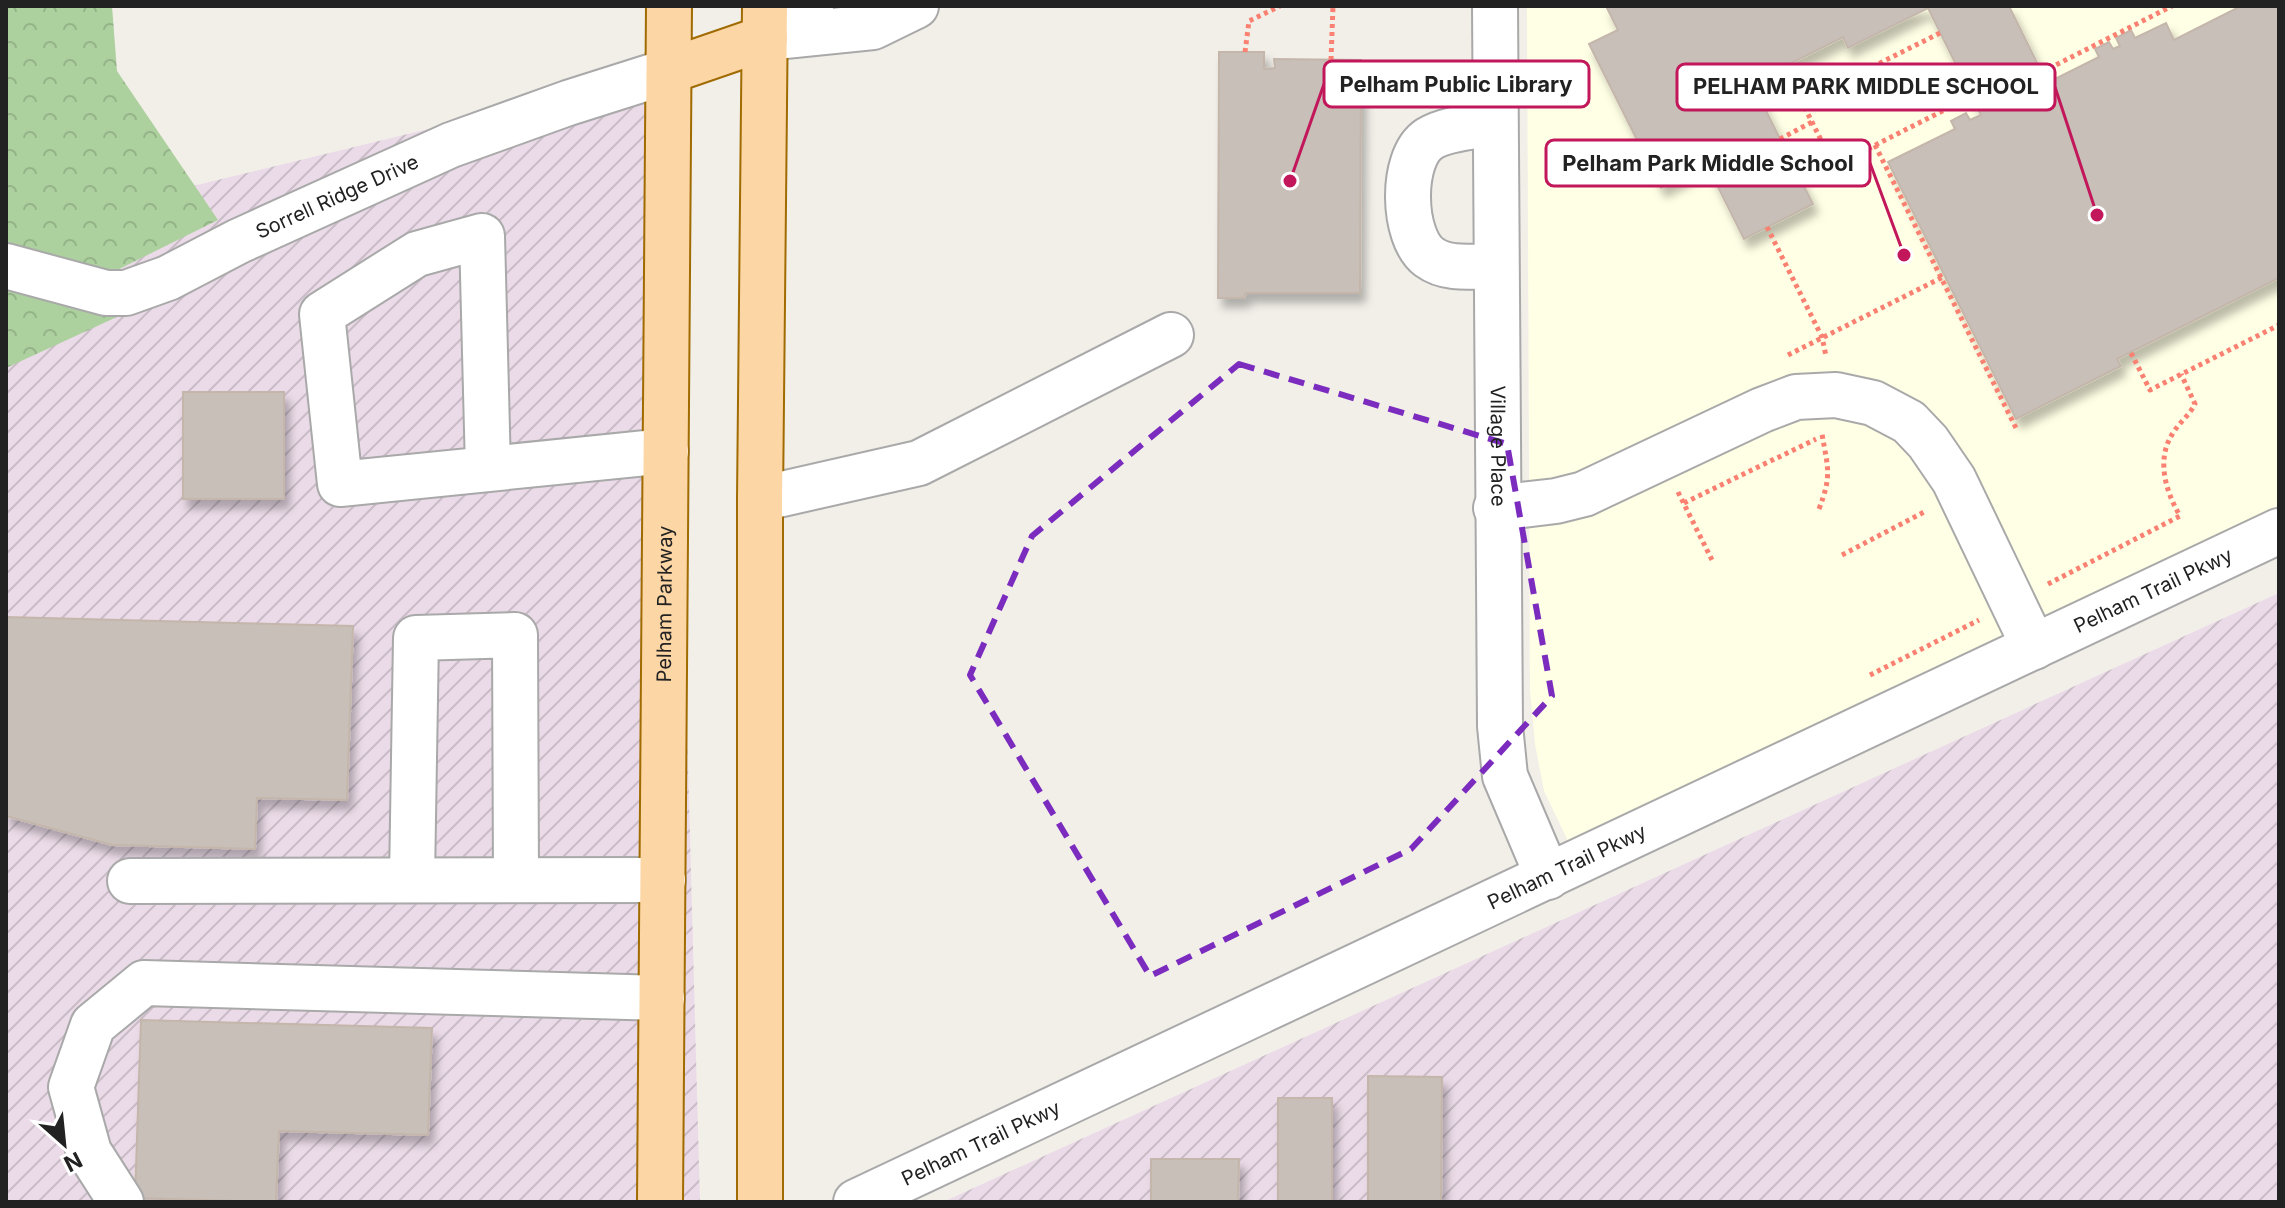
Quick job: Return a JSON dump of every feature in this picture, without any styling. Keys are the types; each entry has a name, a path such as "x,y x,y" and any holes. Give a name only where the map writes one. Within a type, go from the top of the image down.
{"main road":[{"name":"Pelham Parkway","path":"660,1202 669,6"},
{"path":"669,71 765,22 760,499 760,1202"}],"street":[{"path":"765,22 811,6"},
{"path":"765,22 873,27 916,6"},
{"name":"Village Place","path":"1495,6 1496,508 1500,726 1505,776 1548,877"},
{"name":"Sorrell Ridge Drive","path":"6,266 106,293 126,293 168,278 239,241 451,145 669,71"},
{"path":"1495,123 1430,138 1411,161 1409,179 1413,235 1429,257 1459,267 1496,266"},
{"path":"488,469 482,236 417,254 322,314 340,484 666,451"},
{"path":"760,499 919,463 1171,335"},
{"path":"1496,508 1556,501 1584,494 1796,397 1836,395 1873,403 1909,422 1928,442 1960,493 2034,647"},
{"name":"Pelham Trail Pkwy","path":"856,1202 2279,531"},
{"path":"412,879 416,638 515,635 516,878"},
{"path":"130,881 663,880"},
{"path":"121,1202 89,1152 71,1087 93,1025 144,983 662,998"}],"path":[{"path":"1245,52 1249,21 1280,6"},
{"path":"1331,60 1333,6"},
{"path":"2042,72 2172,6"},
{"path":"1940,33 1802,102 1834,166 1972,96"},
{"path":"1780,139 1812,122"},
{"path":"1875,145 2017,430"},
{"path":"1767,227 1822,337"},
{"path":"2131,353 2150,390 2279,325"},
{"path":"1861,679 2180,516 2166,488 2164,472 2165,451 2172,432 2195,404 2181,374"},
{"path":"1684,503 1822,436"},
{"path":"1842,555 1960,493"}],"highlighted area":[{"path":"1239,364 1507,444 1552,696 1411,849 1150,976 970,675 1032,536"}],"shaded area":[{"path":"1527,6 2279,6 2279,505 1570,845 1544,791 1535,744 1530,690"},
{"path":"669,71 700,1202 6,1202 6,231"},
{"path":"2279,593 2279,1202 943,1202"}],"green space":[{"path":"6,6 112,6 117,71 218,220 103,277 6,255"},
{"path":"6,288 119,316 6,368"}],"building":[{"path":"1606,6 2009,6 2047,83 2099,57 2095,49 2109,42 2113,49 2120,46 2116,38 2131,30 2135,38 2166,23 2174,40 2241,6 2279,6 2279,278 2117,359 2121,366 2016,419 1888,162 1955,129 1951,121 1966,113 1970,120 1981,115 1928,8 1848,48 1843,37 1752,83 1813,204 1744,239 1707,165 1661,188 1589,44 1618,30"},
{"path":"1219,52 1264,52 1264,69 1275,68 1274,59 1361,60 1360,293 1246,293 1244,298 1218,298"},
{"path":"183,392 284,392 284,499 183,499"},
{"path":"6,617 353,626 347,800 257,798 255,849 112,845 6,816"},
{"path":"141,1020 432,1028 428,1135 279,1131 276,1202 135,1198"},
{"path":"1368,1076 1442,1077 1441,1202 1368,1202"},
{"path":"1278,1098 1332,1098 1332,1202 1278,1202"},
{"path":"1151,1159 1239,1159 1238,1202 1151,1202"}],"place":[{"name":"Pelham Public Library","path":"1290,181"},
{"name":"PELHAM PARK MIDDLE SCHOOL","path":"2097,215"},
{"name":"Pelham Park Middle School","path":"1904,255"}]}
